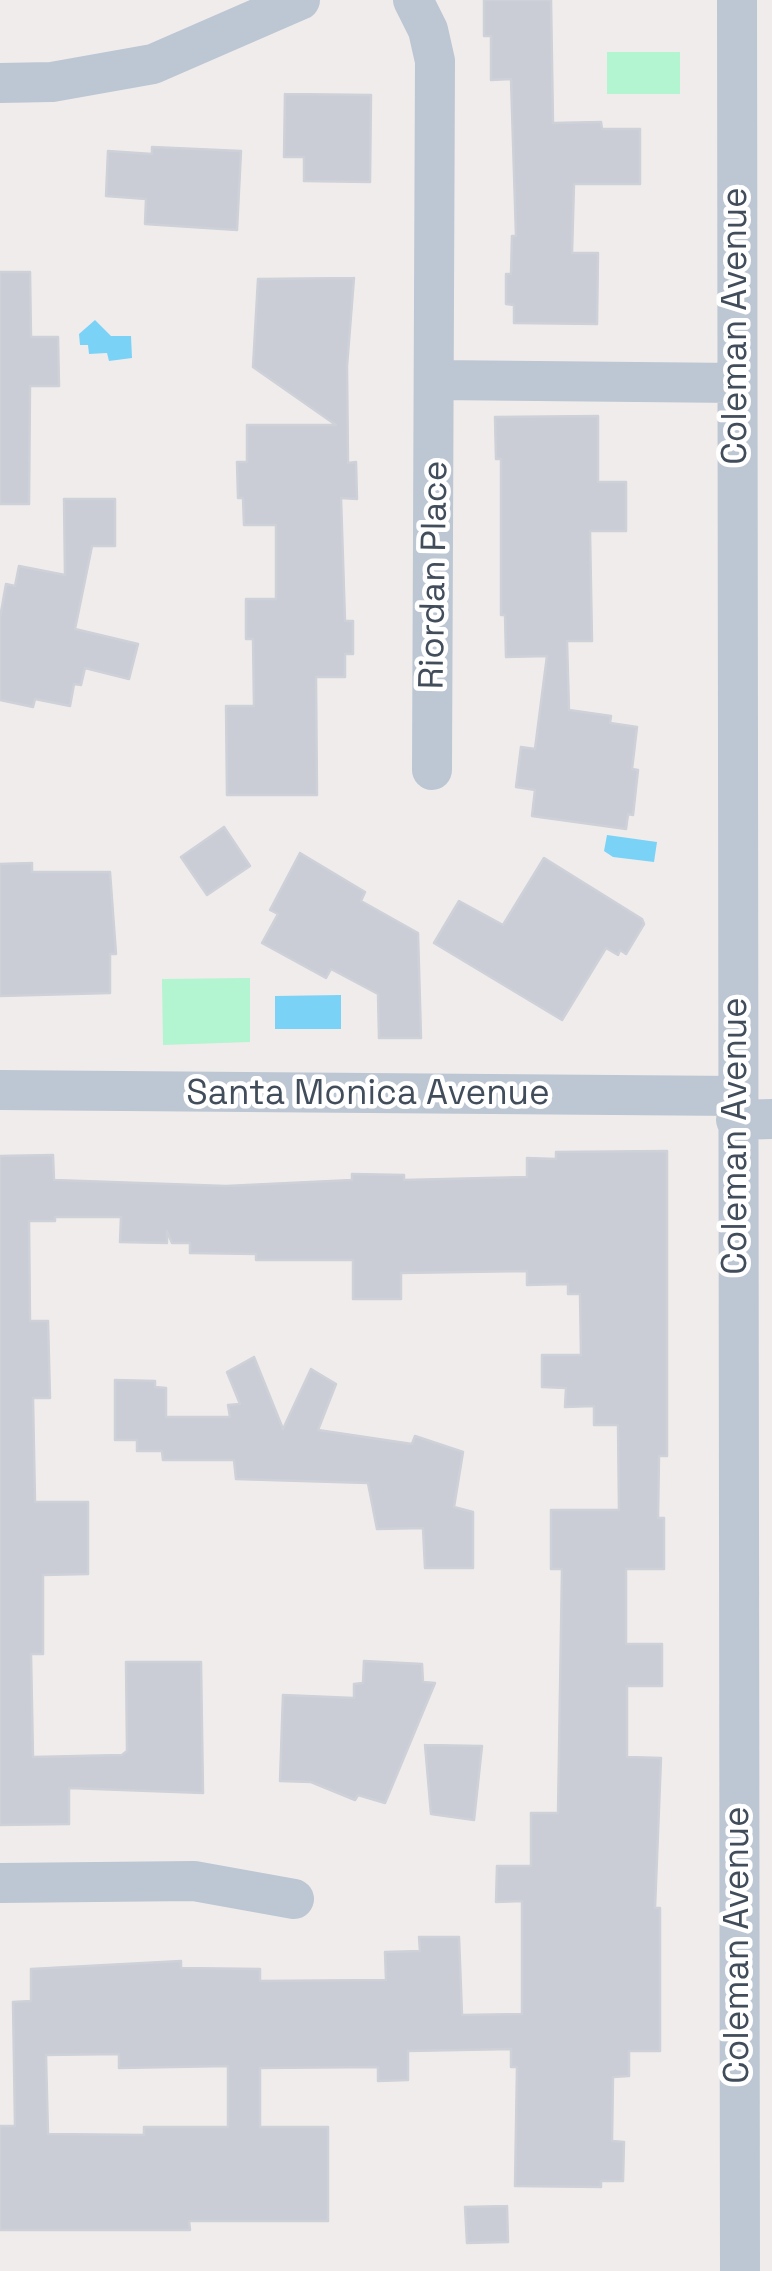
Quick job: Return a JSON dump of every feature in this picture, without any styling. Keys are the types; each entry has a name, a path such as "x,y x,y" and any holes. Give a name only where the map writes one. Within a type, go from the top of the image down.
{"street":[{"path":"0,82 52,82 153,64 300,0"},
{"name":"Riordan Place","path":"413,0 428,30 435,61 437,380 432,770"},
{"name":"Coleman Avenue","path":"736,0 754,433 755,621 755,1015 748,1112 755,1348 756,2203 740,2271"},
{"path":"437,380 749,360"},
{"name":"Santa Monica Avenue","path":"0,1090 748,1112"},
{"path":"0,1882 194,1882 294,1898"}],"green space":[{"path":"607,52 680,52 680,94 607,94"},
{"path":"250,978 250,1042 163,1045 162,979"}],"water":[{"path":"95,320 111,336 131,336 132,358 109,361 107,353 89,354 88,345 80,345 79,334"},
{"path":"607,835 657,842 654,862 613,857 604,851"},
{"path":"341,995 341,1029 275,1029 275,996"}],"building":[{"path":"484,0 551,0 553,123 601,122 602,129 640,129 640,184 574,184 572,253 598,253 597,324 514,323 514,305 506,304 506,274 511,274 512,236 516,236 511,79 491,80 491,36 484,36"},
{"path":"285,94 371,95 370,182 304,181 304,157 284,157"},
{"path":"152,147 241,151 237,230 145,224 146,199 106,196 108,151 152,154"},
{"path":"0,272 30,272 31,337 58,337 59,386 30,386 29,504 0,504"},
{"path":"354,278 347,366 348,463 356,462 357,499 341,498 345,621 353,621 353,654 345,654 345,677 316,677 317,795 227,795 226,706 254,706 253,639 246,639 246,599 276,599 276,525 244,525 243,498 238,498 237,462 247,462 247,425 336,425 253,367 258,279"},
{"path":"598,416 598,482 626,482 626,531 590,531 592,641 567,641 569,710 611,716 610,723 637,727 632,769 638,770 633,815 628,814 626,829 532,816 535,790 516,787 521,747 535,749 547,656 506,657 505,615 501,615 501,459 496,459 495,417"},
{"path":"64,499 115,499 115,546 92,546 75,629 138,644 129,679 85,668 81,685 74,684 70,706 35,699 33,707 0,700 0,618 6,584 15,586 19,566 65,575"},
{"path":"224,827 250,866 207,895 181,857"},
{"path":"300,853 365,892 361,901 418,933 421,1038 379,1038 378,994 331,969 326,978 262,943 278,914 270,910"},
{"path":"544,858 642,919 644,924 626,954 620,950 618,955 606,948 562,1020 434,943 459,901 503,925"},
{"path":"32,863 32,872 110,872 116,954 110,954 110,993 0,996 0,864"},
{"path":"667,1151 667,1456 659,1456 658,1518 664,1518 664,1569 626,1569 626,1644 662,1644 662,1686 627,1686 627,1757 661,1758 655,1908 660,1908 660,2051 629,2051 629,2076 613,2077 612,2141 624,2142 623,2181 601,2181 601,2187 515,2186 517,2067 511,2067 511,2049 408,2051 408,2080 378,2081 378,2067 260,2068 260,2127 328,2127 328,2221 189,2221 190,2230 0,2230 0,2126 15,2126 13,2002 31,2001 31,1969 181,1961 181,1968 260,1969 260,1981 386,1980 385,1952 420,1951 419,1937 459,1937 462,2015 522,2014 522,1901 496,1902 497,1866 531,1866 531,1813 558,1813 562,1569 551,1569 551,1510 619,1510 618,1425 594,1425 594,1406 565,1407 566,1388 542,1387 542,1355 581,1355 580,1294 568,1294 568,1284 527,1285 527,1271 401,1273 401,1299 353,1299 353,1260 256,1260 256,1254 190,1253 190,1243 172,1243 167,1231 167,1243 120,1242 121,1217 29,1221 30,1321 48,1321 50,1398 33,1398 35,1502 88,1502 88,1574 43,1575 43,1654 31,1654 33,1757 122,1755 127,1751 126,1662 201,1662 203,1793 69,1788 69,1824 0,1825 0,1156 53,1155 54,1180 226,1186 352,1180 352,1174 404,1175 404,1180 527,1177 527,1158 556,1159 556,1152","holes":["119,2054 119,2068 228,2066 228,2127 144,2127 144,2135 48,2134 46,2055"]},
{"path":"254,1357 283,1429 311,1369 336,1384 318,1430 412,1444 415,1436 463,1452 454,1507 473,1512 473,1568 425,1568 423,1528 377,1529 368,1483 236,1479 234,1460 163,1460 162,1451 137,1451 137,1440 115,1440 115,1380 155,1381 155,1387 166,1388 166,1417 230,1417 228,1405 240,1404 227,1372"},
{"path":"364,1661 422,1664 423,1682 435,1683 385,1803 358,1795 355,1800 311,1782 280,1781 283,1695 354,1698 354,1684 363,1683"},
{"path":"425,1745 482,1746 474,1820 431,1814"},
{"path":"507,2206 508,2242 467,2243 465,2207"}]}
